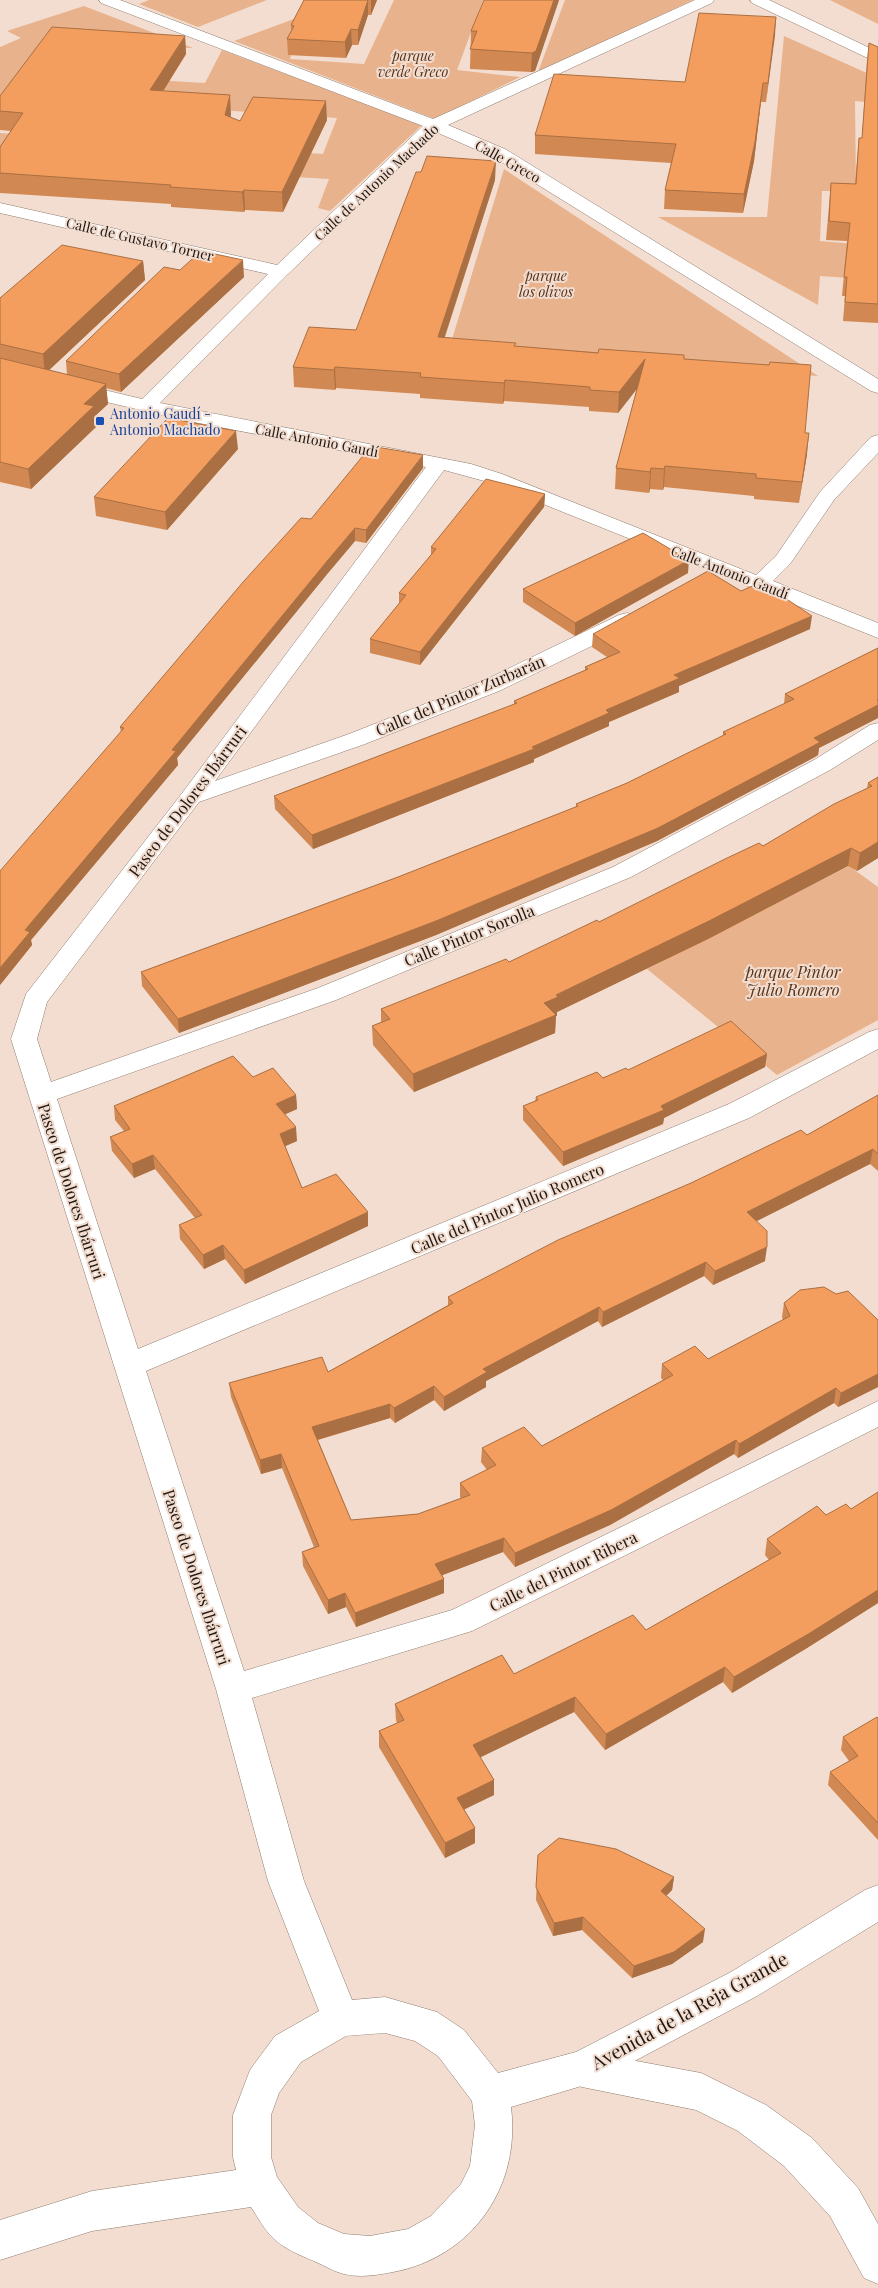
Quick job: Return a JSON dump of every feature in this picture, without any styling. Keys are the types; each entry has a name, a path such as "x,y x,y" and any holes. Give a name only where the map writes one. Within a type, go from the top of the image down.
{"street":[{"name":"Calle Greco","path":"106,0 434,125 499,153 878,387"},
{"name":"Calle de Antonio Machado","path":"147,405 281,271 434,125 707,0"},
{"path":"757,0 878,58"},
{"name":"Calle de Gustavo Torner","path":"0,208 281,271"},
{"path":"176,263 189,250"},
{"name":"Calle Antonio Gaudí","path":"0,371 58,375 147,405 464,468 495,478 878,631"},
{"path":"759,583 783,560 827,496 878,441"},
{"name":"Paseo de Dolores Ibárruri","path":"341,2019 286,1881 233,1689 24,1039 35,1000 191,797 438,464"},
{"path":"694,582 718,567"},
{"name":"Calle del Pintor Zurbarán","path":"191,797 356,739 490,686 646,610"},
{"name":"Calle Pintor Sorolla","path":"41,1095 327,994 622,872 822,765 878,730"},
{"name":"Calle del Pintor Julio Romero","path":"129,1365 739,1111 878,1038"},
{"name":"Calle del Pintor Ribera","path":"233,1689 460,1621 631,1538 878,1413"},
{"name":"Avenida de la Reja Grande","path":"490,2094 582,2069 744,1984 878,1902"},
{"path":"384,2016 424,2025 451,2043 490,2094 494,2126 489,2168 475,2198 445,2230 414,2248 370,2256 344,2254 304,2236 284,2221 260,2186 252,2157 252,2115 263,2083 288,2049 341,2019 384,2016"},
{"path":"582,2069 702,2092 752,2118 798,2152 844,2202 878,2264"},
{"path":"0,2240 92,2212 260,2186"}],"green space":[{"path":"149,0 267,0 198,27 139,4"},
{"name":"parque verde Greco","path":"394,0 483,0 457,70 520,77 435,119 234,41 302,16 290,59 364,64"},
{"path":"565,0 693,0 538,72"},
{"path":"830,0 878,0 878,24"},
{"path":"84,6 193,48 54,45 35,73 205,83 222,50 422,125 330,211 318,208 329,179 2,159 0,162 0,133 323,154 337,118 0,95 0,47 21,38 7,31"},
{"path":"784,36 878,78 878,103 855,101 856,191 822,191 820,241 878,246 878,280 820,276 818,305 658,217 767,217"},
{"name":"parque los olivos","path":"504,169 818,376 449,349"},
{"name":"parque Pintor Julio Romero","path":"849,866 878,887 878,1020 777,1075 647,969"}],"building":[{"path":"304,0 368,0 358,30 351,29 345,42 287,39 294,26 291,25"},
{"path":"484,0 554,0 536,51 532,53 470,49 477,31 471,31"},
{"path":"699,13 776,17 768,83 763,83 755,142 744,194 665,190 676,144 535,135 554,74 685,82"},
{"path":"52,27 185,36 150,90 230,95 225,115 240,121 253,97 326,101 282,192 244,190 242,192 0,173 0,147 23,113 0,111 0,96"},
{"path":"869,43 878,47 878,304 845,302 847,277 844,277 850,223 829,221 831,183 856,184 859,138 862,138"},
{"path":"427,156 496,161 438,337 516,343 514,346 598,353 599,349 684,355 684,359 769,365 770,362 811,365 805,433 809,433 802,482 756,478 756,474 665,466 664,469 651,468 650,472 616,468 645,359 619,392 590,390 590,387 505,380 504,383 420,377 421,373 335,367 334,370 293,367 309,327 356,330 416,172 421,172"},
{"path":"62,245 143,261 43,354 0,344 0,298"},
{"path":"201,251 243,260 119,374 66,361 164,267 180,270"},
{"path":"0,358 106,384 84,404 94,406 28,469 0,462"},
{"path":"168,418 236,431 165,512 94,497"},
{"path":"371,446 423,455 366,530 355,528 328,560 172,750 176,751 25,930 30,932 0,968 0,871 124,728 120,727 244,581 301,518 311,519"},
{"path":"486,479 545,494 420,652 370,639 406,595 399,593 436,549 431,547"},
{"path":"643,533 689,560 575,623 523,589"},
{"path":"708,571 741,591 761,582 812,616 674,675 680,678 606,710 609,713 532,747 534,749 312,835 274,796 517,703 514,701 588,669 585,667 620,652 593,634"},
{"path":"878,648 878,705 814,738 820,742 815,745 658,828 436,921 178,1019 141,972 398,877 578,806 576,804 627,783 726,734 723,732 794,699 785,694"},
{"path":"878,777 878,842 860,853 851,848 709,921 556,995 558,997 544,1003 556,1015 413,1074 372,1026 390,1019 381,1009 506,959 509,962 597,920 599,922 759,843 763,846 834,804 872,786 868,783"},
{"path":"731,1021 767,1054 661,1106 664,1110 563,1152 523,1106 538,1100 536,1097 597,1072 603,1078 626,1068 628,1070"},
{"path":"233,1056 253,1077 273,1068 296,1095 276,1104 296,1127 280,1134 302,1188 336,1174 368,1212 244,1270 223,1245 203,1255 179,1225 202,1215 153,1155 132,1164 110,1137 130,1129 114,1106"},
{"path":"878,1095 878,1154 873,1149 747,1212 767,1231 767,1247 715,1271 706,1262 603,1312 599,1307 483,1369 487,1372 444,1397 434,1386 394,1408 390,1404 312,1427 351,1520 418,1514 470,1495 460,1483 496,1465 482,1448 524,1427 542,1446 673,1375 662,1364 695,1346 708,1359 790,1316 784,1303 800,1290 824,1287 836,1294 848,1291 878,1320 878,1374 841,1393 836,1388 739,1444 736,1440 611,1510 515,1553 504,1538 435,1564 444,1579 355,1613 345,1593 328,1600 302,1552 319,1546 281,1454 260,1460 229,1383 322,1357 328,1372 453,1303 448,1297 558,1240 691,1183 801,1130 807,1135"},
{"path":"878,1492 878,1590 810,1633 734,1677 725,1667 606,1734 575,1697 473,1745 494,1780 457,1798 475,1828 445,1843 379,1731 404,1720 395,1704 502,1655 514,1674 633,1615 646,1630 781,1553 767,1539 817,1506 826,1515 846,1504 851,1509"},
{"path":"877,1717 878,1823 830,1772 858,1756 843,1737"},
{"path":"559,1838 616,1849 674,1877 661,1891 705,1929 674,1952 634,1966 583,1917 554,1923 536,1887 538,1855"}],"place":[{"name":"Antonio Gaudí - Antonio Machado","path":"100,421"}]}
